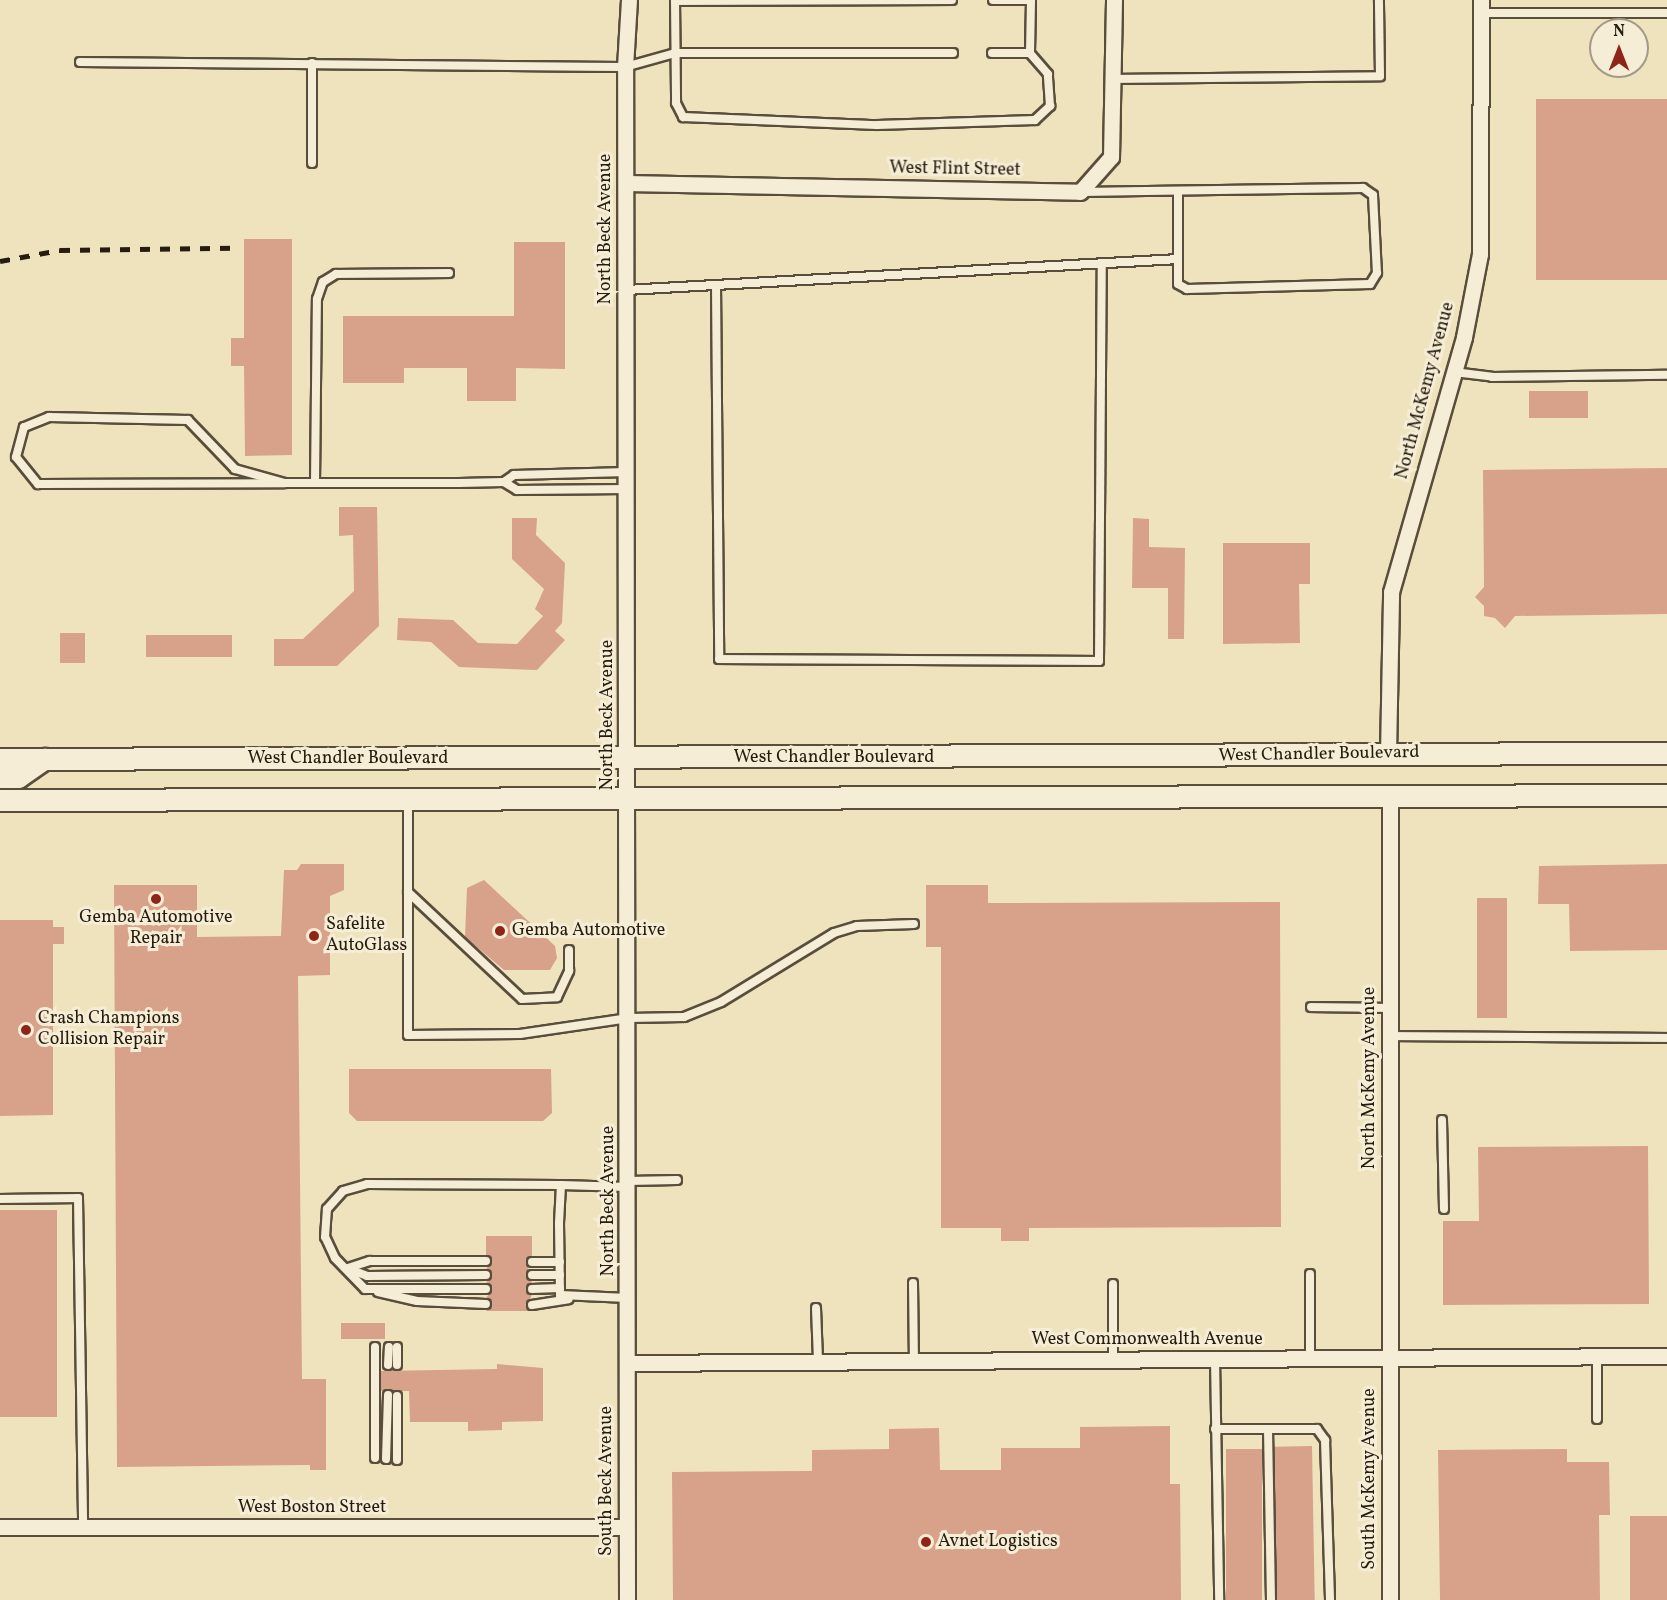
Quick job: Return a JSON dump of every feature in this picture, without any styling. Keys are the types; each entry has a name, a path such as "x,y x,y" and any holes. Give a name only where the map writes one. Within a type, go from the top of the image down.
{"main road":[{"name":"West Chandler Boulevard","path":"0,759 628,759 1667,753"},
{"path":"0,777 18,777 44,759"},
{"path":"0,800 1390,798 1667,795"}],"street":[{"name":"North Beck Avenue","path":"627,1363 629,1018 625,67 629,0"},
{"path":"1080,192 1111,157 1114,0"},
{"name":"North McKemy Avenue","path":"1388,754 1391,592 1454,372 1479,254 1481,6"},
{"name":"West Flint Street","path":"626,183 1080,192"},
{"name":"North McKemy Avenue","path":"1388,1358 1390,798"},
{"name":"West Commonwealth Avenue","path":"627,1363 1667,1356"},
{"name":"South McKemy Avenue","path":"1388,1358 1390,1600"},
{"name":"South Beck Avenue","path":"627,1363 625,1527 627,1600"},
{"name":"West Boston Street","path":"0,1527 625,1527"}],"lane":[{"path":"952,0 675,1 676,103 683,117 876,125 1044,117 1050,106 1048,74 1030,52 1031,0 993,0"},
{"path":"1113,79 1380,75 1379,0"},
{"path":"1481,6 1667,13"},
{"path":"992,53 1030,52"},
{"path":"80,62 625,67 675,53 953,53"},
{"path":"312,63 312,163"},
{"path":"1080,192 1364,188 1373,195 1377,273 1370,284 1187,289 1178,284 1178,192"},
{"path":"626,290 1178,259"},
{"path":"716,286 718,659 1099,661 1102,263"},
{"path":"315,483 317,299 323,282 336,274 448,273"},
{"path":"1454,372 1492,377 1667,375"},
{"path":"285,483 235,469 188,420 49,417 24,427 16,457 38,484 315,483 504,482 517,490 627,489"},
{"path":"504,482 514,475 627,472"},
{"path":"408,799 408,1035 520,1034 629,1018 700,1013 834,933 857,926 914,924"},
{"path":"408,892 522,999 557,997 569,971 569,950"},
{"path":"1311,1007 1389,1008"},
{"path":"1389,1036 1667,1038"},
{"path":"1442,1120 1444,1209"},
{"path":"486,1304 417,1300 365,1289 348,1268 335,1258 322,1222 336,1197 354,1186 628,1184 677,1180"},
{"path":"561,1185 561,1295 577,1298"},
{"path":"0,1199 78,1198 82,1527"},
{"path":"348,1268 370,1261 486,1261"},
{"path":"532,1262 560,1262"},
{"path":"348,1268 368,1276 486,1275"},
{"path":"1310,1274 1310,1358"},
{"path":"532,1275 560,1275"},
{"path":"913,1283 914,1361"},
{"path":"1113,1284 1113,1360"},
{"path":"532,1289 561,1288"},
{"path":"365,1289 486,1289"},
{"path":"532,1305 577,1298 628,1298"},
{"path":"816,1308 818,1361"},
{"path":"375,1347 375,1458"},
{"path":"392,1365 393,1347"},
{"path":"1597,1356 1597,1419"},
{"path":"1215,1359 1219,1600"},
{"path":"386,1459 388,1395"},
{"path":"397,1396 397,1460"},
{"path":"1215,1429 1317,1429 1325,1440 1330,1600"},
{"path":"1269,1429 1271,1600"}],"building":[{"path":"1536,99 1667,99 1667,280 1536,280"},
{"path":"244,239 292,239 292,455 245,456 244,366 231,366 231,338 244,338"},
{"path":"514,242 565,242 565,369 516,368 516,401 467,401 467,368 404,368 404,383 343,383 343,316 514,316"},
{"path":"1529,391 1588,391 1588,418 1529,418"},
{"path":"1667,468 1667,614 1515,616 1505,628 1495,618 1484,616 1484,606 1475,597 1484,587 1483,470"},
{"path":"339,507 377,507 379,626 337,666 274,666 274,639 303,639 354,591 353,535 339,536"},
{"path":"512,518 537,518 536,535 565,563 562,623 555,631 565,640 537,670 459,667 431,642 397,640 398,618 453,620 478,643 517,644 543,616 535,609 544,589 512,559"},
{"path":"1133,518 1149,519 1149,547 1185,548 1184,639 1168,639 1168,588 1132,588"},
{"path":"1223,543 1310,543 1310,584 1299,584 1300,643 1223,644"},
{"path":"60,633 85,633 85,663 60,663"},
{"path":"146,635 232,635 232,657 146,657"},
{"path":"301,864 344,864 344,890 330,896 330,975 298,976 302,1379 326,1379 326,1470 310,1470 310,1465 117,1467 114,885 197,885 197,937 281,936 284,870 297,870"},
{"path":"1667,864 1667,950 1570,951 1569,904 1538,904 1539,866"},
{"path":"484,880 555,946 557,958 550,970 504,970 465,937 467,888"},
{"path":"926,885 988,885 988,903 1280,902 1281,1227 1029,1228 1029,1241 1001,1241 1001,1228 941,1228 941,947 926,947"},
{"path":"1477,898 1507,898 1507,1018 1477,1018"},
{"name":"Crash Champions Collision Repair","path":"0,920 53,920 53,927 64,927 64,944 53,944 53,1115 0,1116"},
{"path":"349,1069 551,1069 552,1113 543,1121 357,1121 349,1113"},
{"path":"1648,1146 1649,1304 1443,1305 1443,1221 1479,1221 1478,1147"},
{"path":"0,1210 57,1210 57,1417 0,1417"},
{"path":"486,1236 532,1236 532,1256 526,1261 532,1283 526,1289 532,1295 526,1307 532,1311 486,1311 492,1304 486,1298 492,1290 486,1283 492,1276 486,1269 492,1262 486,1255"},
{"path":"341,1323 385,1323 385,1339 341,1339"},
{"path":"497,1364 543,1368 543,1421 502,1422 502,1430 468,1431 468,1422 410,1422 409,1391 381,1391 381,1371 497,1369"},
{"name":"Avnet Logistics","path":"1170,1426 1170,1484 1180,1484 1181,1600 673,1600 672,1472 812,1471 812,1450 889,1449 889,1429 939,1428 940,1470 1001,1470 1001,1448 1080,1448 1080,1427"},
{"path":"1312,1446 1315,1600 1277,1600 1274,1447"},
{"path":"1226,1449 1262,1449 1262,1600 1226,1600"},
{"path":"1567,1449 1567,1462 1609,1462 1610,1515 1599,1515 1600,1600 1440,1600 1438,1450"},
{"path":"1630,1516 1667,1516 1667,1600 1630,1600"}],"railway":[{"path":"0,261 60,250 234,248"}],"place":[{"name":"Gemba Automotive Repair","path":"156,899"},
{"name":"Gemba Automotive","path":"500,931"},
{"name":"Safelite AutoGlass","path":"314,936"},
{"name":"Crash Champions Collision Repair","path":"26,1030"},
{"name":"Avnet Logistics","path":"926,1542"}]}
